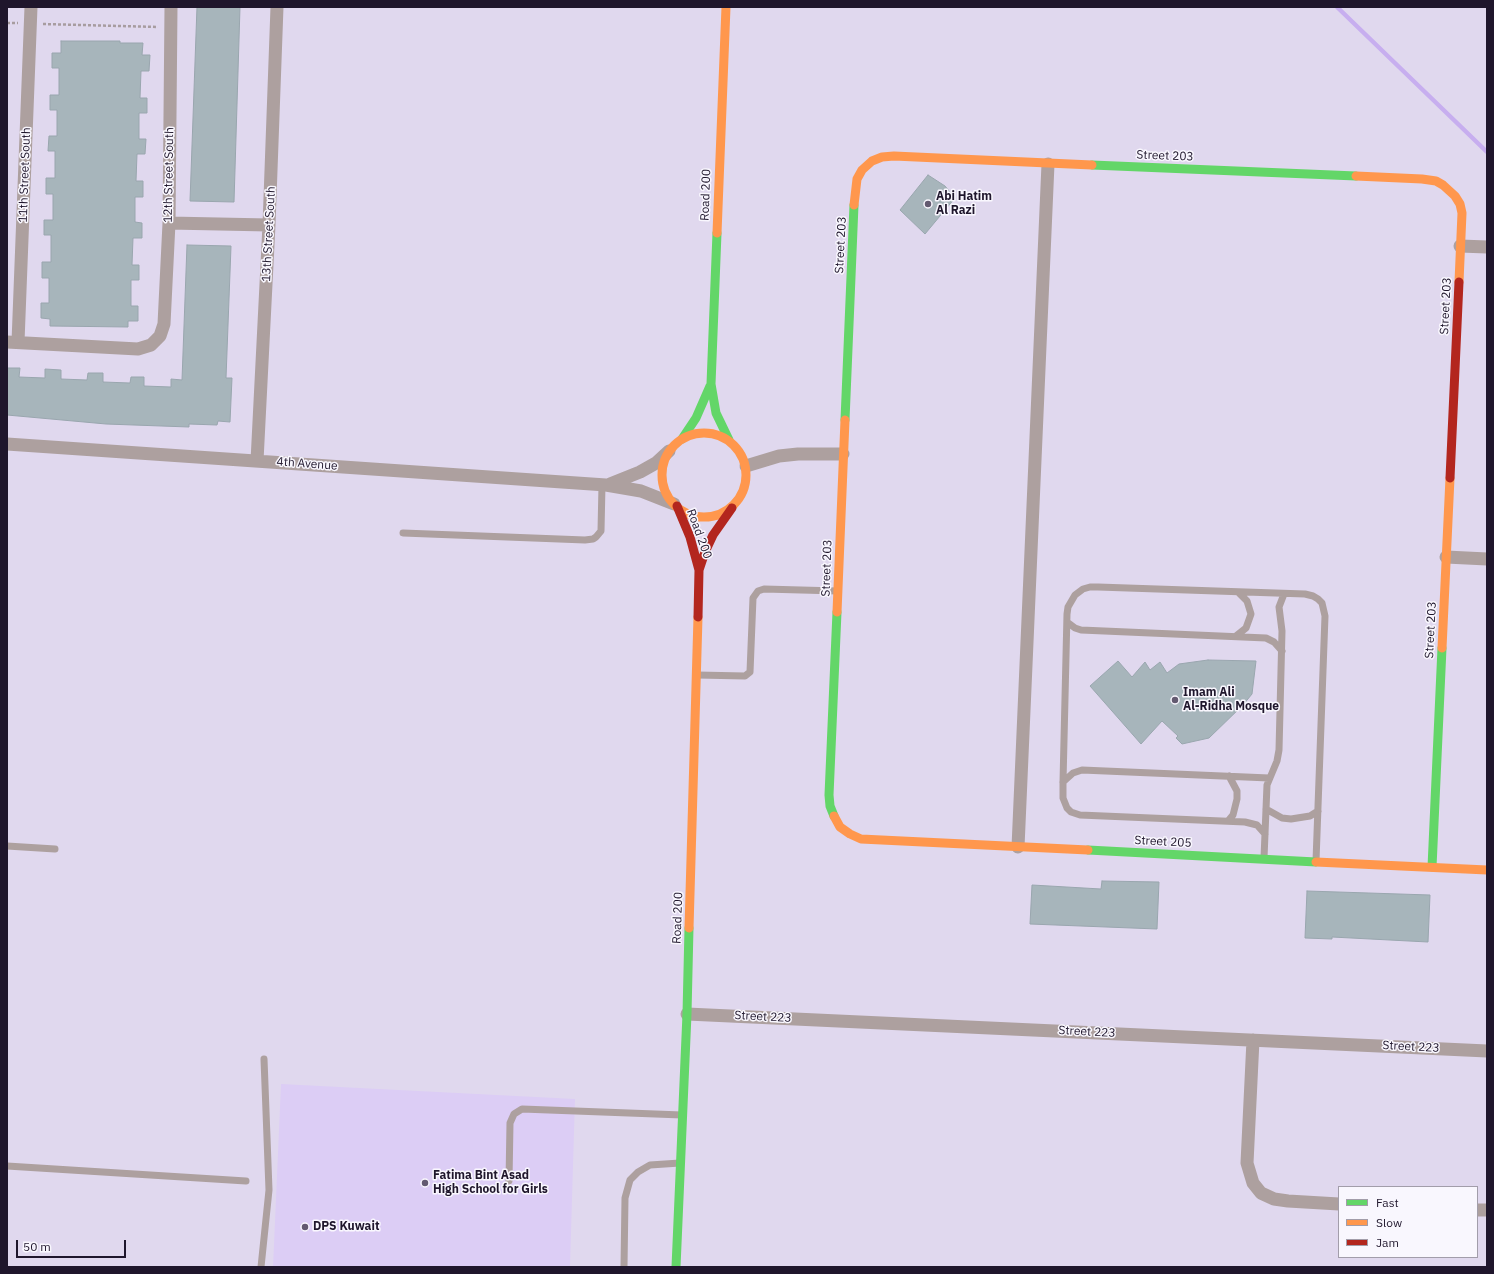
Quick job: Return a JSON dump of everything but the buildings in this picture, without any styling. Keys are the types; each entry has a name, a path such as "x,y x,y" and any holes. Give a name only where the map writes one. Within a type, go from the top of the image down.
{"street":[{"name":"11th Street South","path":"13,342 31,7"},
{"name":"12th Street South","path":"13,342 138,349 151,345 156,341 163,330 168,223 171,7"},
{"name":"13th Street South","path":"257,461 269,225 277,7"},
{"name":"Road 200","path":"726,7 711,384 716,413 729,440"},
{"name":"Street 203","path":"840,827 830,806 829,795 855,191 857,180 862,170 872,161 882,157 894,156 1429,180 1436,181 1449,189 1460,204 1462,213 1432,867"},
{"path":"1018,847 1048,164"},
{"path":"168,223 269,225"},
{"path":"1460,246 1487,247"},
{"name":"Road 200","path":"682,439 696,418 711,384"},
{"path":"710,433 720,435 729,440 740,451 746,466 747,476 745,487 741,496 734,505 725,512 714,516 703,517 691,515 675,505 664,488 662,478 662,468 669,451 682,439 691,434 710,433"},
{"name":"4th Avenue","path":"7,444 604,485 641,491 675,505"},
{"name":"4th Avenue","path":"604,485 624,480 640,472 656,463 669,451"},
{"path":"746,466 779,456 798,454 843,454"},
{"name":"Road 200","path":"675,505 690,537 699,570"},
{"name":"Road 200","path":"676,1267 687,1014 699,570 713,535 734,505"},
{"path":"1446,557 1487,559"},
{"name":"Street 205","path":"840,827 861,839 874,840 1487,870"},
{"name":"Street 223","path":"687,1014 1487,1051"},
{"path":"1253,1040 1247,1163 1253,1183 1261,1193 1274,1199 1338,1204"}],"lane":[{"path":"403,533 585,540 593,539 600,531 604,485"},
{"path":"1265,834 1257,825 1252,823 1080,815 1071,812 1065,804 1063,798 1063,782 1067,622 1068,607 1075,595 1083,589 1090,587 1313,596 1322,603 1325,616 1316,862"},
{"path":"696,676 745,676 750,672 754,598 758,591 764,589 838,591"},
{"path":"1236,636 1246,628 1251,614 1247,601 1238,592"},
{"path":"1264,859 1267,785 1277,761 1279,750 1282,631 1279,607 1284,594"},
{"path":"1067,622 1075,628 1081,630 1266,638 1274,642 1282,651"},
{"path":"1063,782 1073,773 1082,770 1269,778"},
{"path":"1228,821 1233,815 1237,799 1237,791 1229,776"},
{"path":"1266,809 1282,818 1291,819 1301,819 1318,811"},
{"path":"7,846 55,849"},
{"path":"261,1267 269,1190 264,1058"},
{"path":"509,1181 510,1123 514,1114 522,1109 683,1115"},
{"path":"624,1267 624,1198 630,1180 638,1172 650,1165 680,1163"},
{"path":"7,1166 246,1181"}],"path":[{"path":"7,23 170,28"}],"shaded area":[{"name":"Fatima Bint Asad High School for Girls","path":"281,1084 575,1099 570,1267 273,1267"}],"waterway":[{"path":"1337,7 1487,152"}],"traffic: fast":[{"path":"1092,165 1356,176"},
{"path":"845,420 854,205"},
{"path":"717,233 711,384 716,413 729,440"},
{"path":"682,439 696,418 710,386"},
{"path":"834,816 830,806 829,795 837,612"},
{"path":"1432,867 1442,648"},
{"path":"1088,850 1316,862"},
{"path":"676,1267 687,1014 689,928"}],"traffic: slow":[{"path":"717,233 726,7"},
{"path":"854,205 857,179 862,170 872,161 882,157 894,156 1092,165"},
{"path":"1356,176 1436,181 1455,196 1460,204 1462,213 1459,282"},
{"path":"837,612 845,420"},
{"path":"704,433 720,436 734,445 743,459 746,475 743,491 734,505 720,514 704,517 688,514 674,505 665,491 662,475 665,459 674,445 688,436 704,433"},
{"path":"1442,648 1450,478"},
{"path":"689,928 698,617"},
{"path":"834,816 840,827 861,839 1088,850"},
{"path":"1316,862 1487,870"}],"traffic: jam":[{"path":"1450,478 1459,282"},
{"path":"677,506 690,537 699,570 698,617"},
{"path":"699,570 713,535 732,508"}],"place":[{"name":"Abi Hatim Al Razi","path":"928,204"},
{"name":"Imam Ali Al-Ridha Mosque","path":"1175,700"},
{"name":"Fatima Bint Asad High School for Girls","path":"425,1183"},
{"name":"DPS Kuwait","path":"305,1227"}]}
